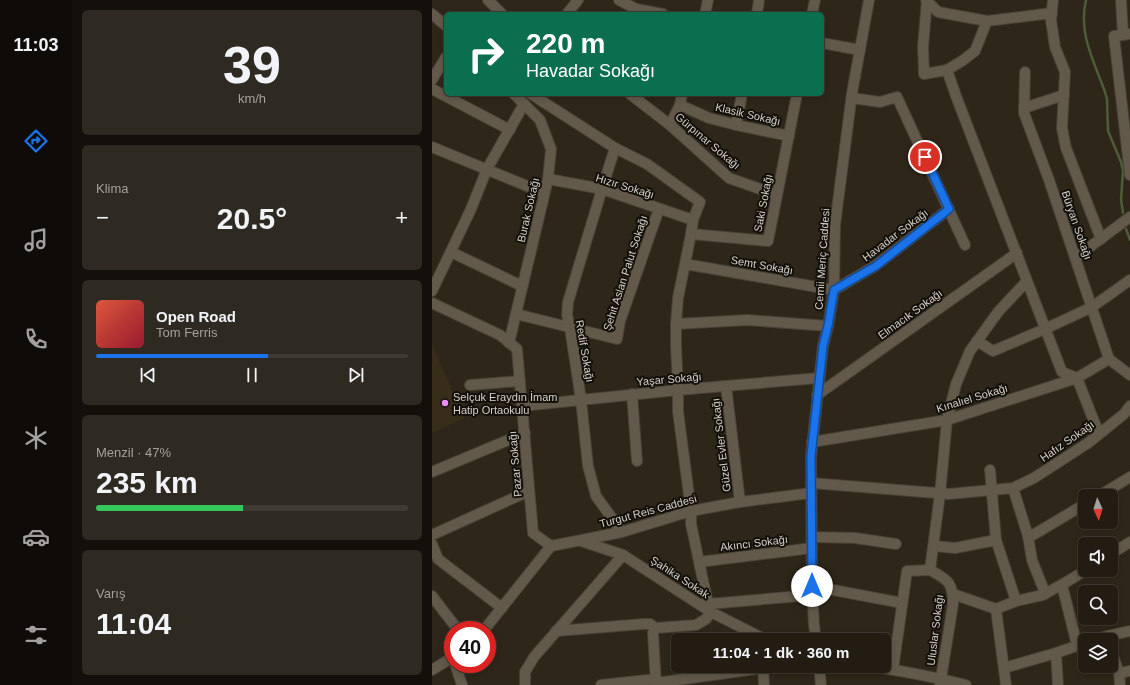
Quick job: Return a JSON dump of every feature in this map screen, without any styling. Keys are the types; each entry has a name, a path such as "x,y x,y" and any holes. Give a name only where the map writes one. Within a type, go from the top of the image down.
{"street":[{"path":"488,0 500,12"},
{"path":"569,12 578,0"},
{"path":"619,0 637,12"},
{"path":"705,12 708,0"},
{"path":"757,12 759,0"},
{"path":"812,12 815,0"},
{"name":"Cemii Meriç Caddesi","path":"815,633 812,590 812,442 823,346 834,290 835,225 852,98 869,0"},
{"path":"927,0 938,12 987,21 1052,13"},
{"path":"927,0 924,74 947,70 975,51 987,21"},
{"path":"1053,0 1051,20 1054,47 1065,72 1062,128 1066,148 1100,239"},
{"path":"1122,0 1122,35 1130,175"},
{"path":"432,14 444,24"},
{"path":"824,43 860,50"},
{"path":"432,80 444,60"},
{"path":"947,70 958,103 1062,372 1077,378 1099,434"},
{"name":"Büryan Sokağı","path":"1025,72 1024,113 1049,180 1109,359"},
{"path":"432,89 444,95"},
{"path":"1024,108 1064,95"},
{"path":"445,96 510,130"},
{"name":"Burak Sokağı","path":"509,343 548,180 551,149 540,120 516,96"},
{"path":"534,96 615,148 648,164 700,202 693,220 678,298 676,324 678,411 691,511 691,524 710,608 706,619 696,626 655,628 650,624 643,624 556,631"},
{"name":"Gürpınar Sokağı","path":"633,96 670,125 729,178 777,195"},
{"path":"670,125 680,105 682,96"},
{"path":"736,125 742,96"},
{"name":"Saki Sokağı","path":"691,234 768,241 797,96"},
{"path":"852,98 880,102 897,97 966,245"},
{"path":"432,291 471,209 487,169 524,104"},
{"name":"Klasik Sokağı","path":"680,105 709,118 789,136"},
{"name":"Redif Sokağı","path":"615,148 568,302 567,315 581,400 588,466 596,496 622,532"},
{"path":"433,150 487,169 544,193"},
{"name":"Hızır Sokağı","path":"548,180 602,189 693,220"},
{"name":"Şehit Aslan Palut Sokağı","path":"516,314 617,339 620,321 659,209"},
{"name":"Havadar Sokağı","path":"834,290 876,266 949,209"},
{"path":"1075,258 1130,217"},
{"path":"451,252 522,286"},
{"name":"Elmacık Sokağı","path":"817,395 1017,253"},
{"name":"Semt Sokağı","path":"685,264 834,290"},
{"path":"977,341 993,351 1046,329 1092,307 1130,280"},
{"path":"966,685 941,682 893,669 902,603 907,571 930,570 940,494 947,420 956,384 970,351 998,312 1028,281"},
{"name":"Pazar Sokağı","path":"432,303 500,335 517,349 533,533 551,546"},
{"path":"676,324 747,320 828,326"},
{"path":"1109,359 1130,375"},
{"name":"Kınalıel Sokağı","path":"812,442 947,420 1077,378 1109,359"},
{"name":"Yaşar Sokağı","path":"522,406 632,394 819,378"},
{"path":"470,385 520,381"},
{"name":"Güzel Evler Sokağı","path":"726,386 740,502"},
{"path":"632,394 637,461"},
{"name":"Hafız Sokağı","path":"1013,488 1034,478 1088,443 1124,414 1130,406"},
{"path":"432,472 524,433"},
{"path":"990,470 996,540 1016,601"},
{"path":"1110,489 1130,477"},
{"name":"Turgut Reis Caddesi","path":"551,546 622,532 691,511 811,488 949,494 1013,488"},
{"path":"1013,488 1028,536 1032,560 1045,593"},
{"path":"432,535 529,491"},
{"path":"1028,536 1033,535 1078,508"},
{"path":"812,537 855,538 896,544"},
{"path":"934,546 955,548 996,540"},
{"name":"Şahika Sokak","path":"579,541 623,555 753,633"},
{"path":"1118,550 1130,542"},
{"path":"432,544 438,559 502,608"},
{"path":"491,621 551,546"},
{"name":"Akıncı Sokağı","path":"699,562 812,548"},
{"path":"525,685 525,672 534,657 623,555"},
{"name":"Uluslar Sokağı","path":"930,570 945,578 951,585 953,594 953,604 941,682"},
{"path":"953,594 996,609 1016,601 1045,593 1078,575"},
{"path":"1062,585 1078,635"},
{"path":"710,608 812,590 902,603"},
{"path":"432,596 451,621"},
{"path":"996,609 1006,685"},
{"path":"655,628 653,632 656,682"},
{"path":"1118,635 1130,631"},
{"path":"1004,668 1078,645"},
{"path":"1056,652 1058,685"},
{"path":"432,670 444,663"},
{"path":"1118,670 1120,685"},
{"path":"1119,673 1130,671"},
{"path":"459,673 462,685"},
{"path":"602,685 656,682 720,673"},
{"path":"763,673 764,685"},
{"path":"819,673 821,685"}],"shaded area":[{"name":"Selçuk Eraydın İmam Hatip Ortaokulu","path":"432,344 464,418 432,433"}],"waterway":[{"path":"1086,0 1084,24 1088,47 1107,99 1108,131 1121,162 1123,171 1121,200 1123,213"},
{"path":"1126,229 1130,240"}],"place":[{"name":"Selçuk Eraydın İmam Hatip Ortaokulu","path":"445,403"}],"route":[{"path":"812,586 811,456 823,346 834,290 876,266 949,209 925,157"}]}
